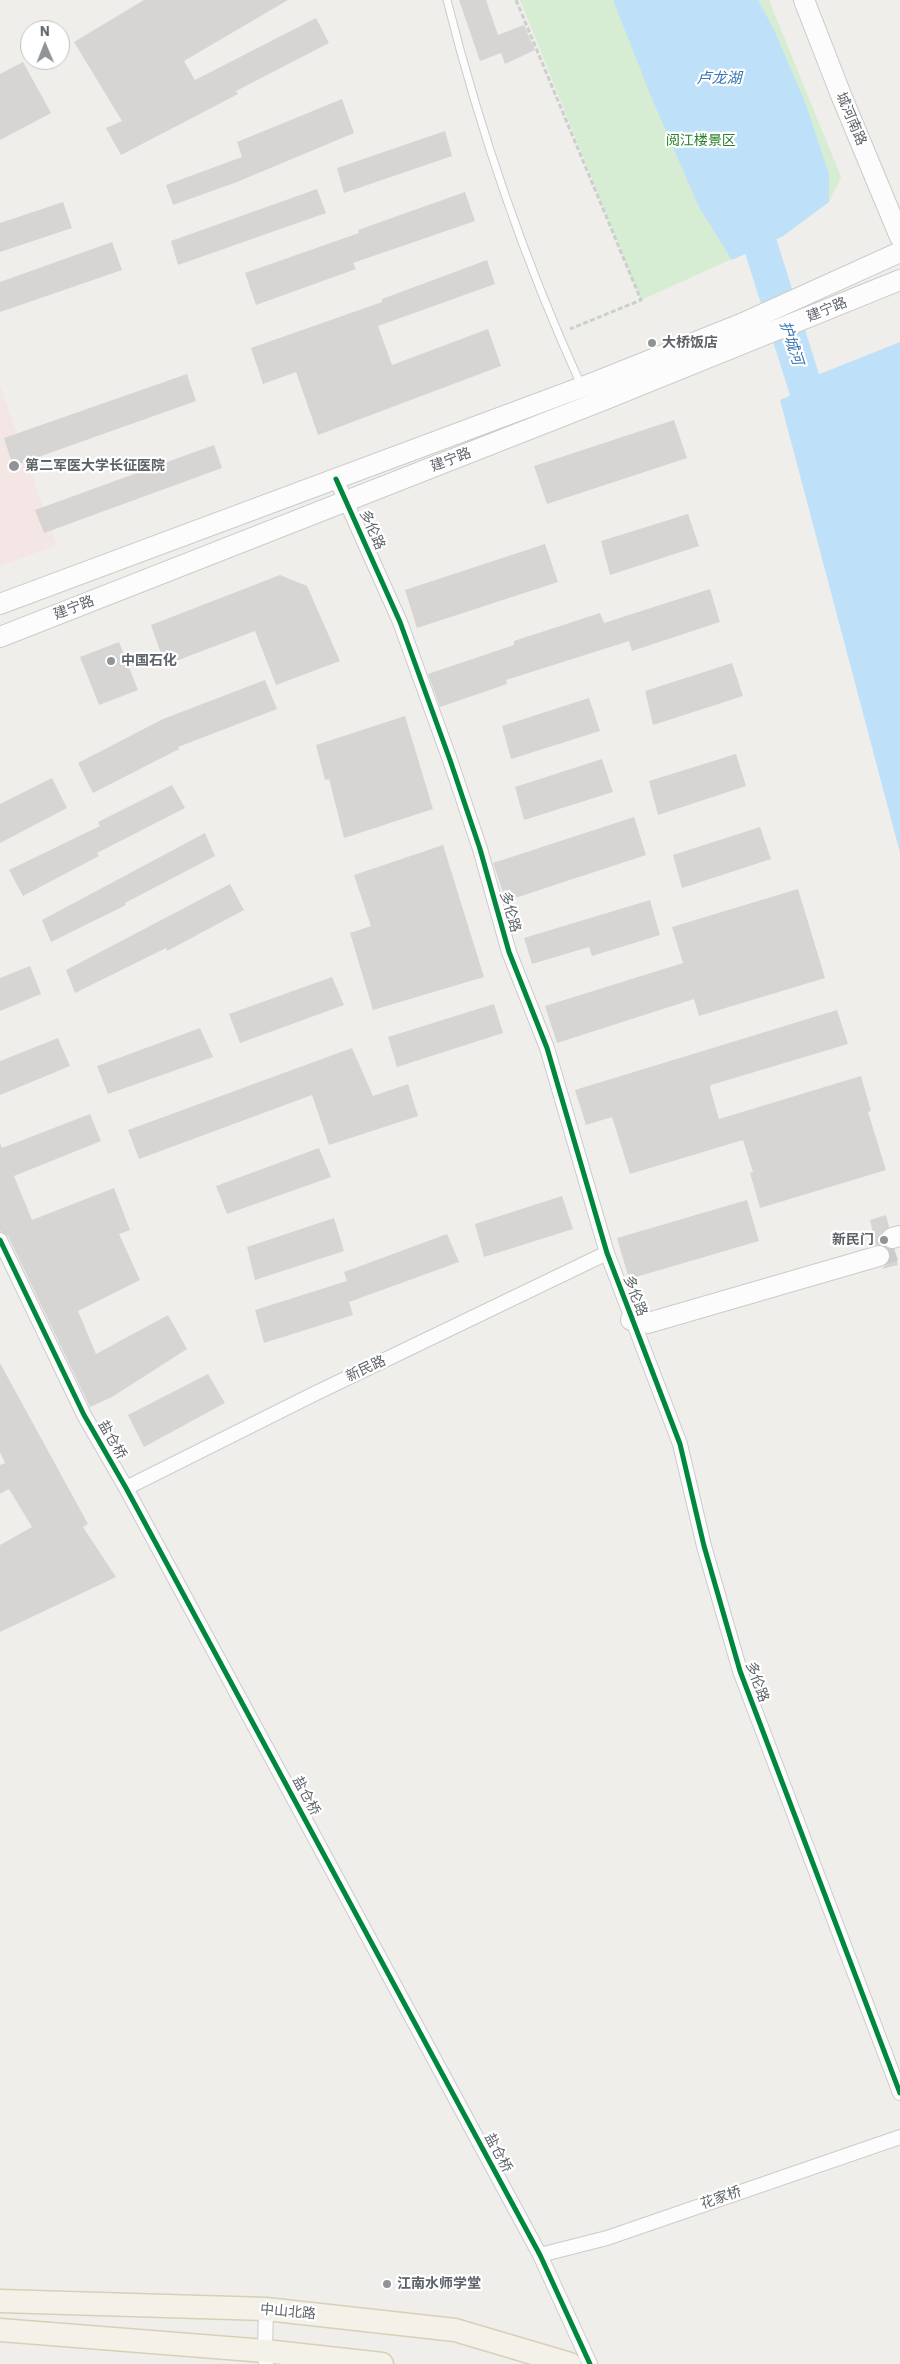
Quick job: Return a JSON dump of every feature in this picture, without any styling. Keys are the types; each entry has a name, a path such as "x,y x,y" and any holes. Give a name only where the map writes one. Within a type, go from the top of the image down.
{"main road":[{"name":"城河南路","path":"804,0 840,95 900,237"},
{"name":"建宁路","path":"0,604 582,388 741,324 893,256"},
{"name":"建宁路","path":"0,637 900,280"},
{"path":"632,1320 648,1323 890,1245"},
{"name":"中山北路","path":"0,2301 266,2309 455,2330 570,2364"},
{"path":"0,2330 266,2357 382,2364"}],"street":[{"name":"多伦路","path":"336,479 400,622 450,760 480,849 509,952 548,1048 607,1253 680,1444 704,1546 740,1671 900,2093"},
{"name":"盐仓桥","path":"0,1240 84,1415 126,1488 540,2255 590,2364"},
{"name":"新民路","path":"126,1488 314,1394 607,1253"},
{"name":"花家桥","path":"540,2255 607,2238 900,2137"},
{"path":"266,2309 266,2357"}],"lane":[{"path":"447,0 460,53 506,197 558,334 582,388"}],"path":[{"path":"516,0 641,300 558,334"}],"shaded area":[{"name":"第二军医大学长征医院","path":"0,386 57,545 0,566"}],"green space":[{"name":"阅江楼景区","path":"520,0 769,0 841,177 829,202 783,236 641,300"}],"water":[{"name":"卢龙湖","path":"613,0 758,0 774,30 805,102 829,174 829,202 783,236 732,260 699,207 652,99"},
{"path":"900,342 900,853 780,400 800,391 797,383"}],"building":[{"path":"144,0 288,0 184,61 195,80 316,18 329,43 236,91 238,94 121,155 106,128 122,121 74,42"},
{"path":"459,0 486,0 498,35 524,25 535,50 505,64 501,53 480,61"},
{"path":"20,64 20,70 27,70 51,113 0,140 0,74"},
{"path":"342,99 354,133 237,182 173,205 166,185 242,157 237,142"},
{"path":"445,131 452,156 344,193 337,168"},
{"path":"317,189 326,213 178,265 171,241"},
{"path":"465,192 475,221 353,263 356,269 256,305 245,273 359,233 358,230"},
{"path":"63,202 72,228 0,252 0,223"},
{"path":"112,242 122,270 0,312 0,282"},
{"path":"487,260 495,284 378,326 392,365 488,329 501,366 318,435 296,372 263,384 251,348 382,302 382,299"},
{"path":"187,374 196,401 13,466 4,438"},
{"path":"674,420 687,458 547,504 534,466"},
{"path":"214,445 222,468 44,533 35,510"},
{"path":"688,514 699,546 610,575 601,541"},
{"path":"545,544 558,582 417,628 405,590"},
{"path":"280,575 307,586 340,661 276,685 255,631 165,665 151,625"},
{"path":"710,589 720,622 632,651 629,641 506,680 507,684 440,707 428,674 514,645 514,641 600,613 604,623"},
{"path":"119,642 138,690 99,705 80,657"},
{"path":"732,663 743,696 653,725 645,691"},
{"path":"265,680 277,709 178,747 179,749 93,793 78,763 163,719"},
{"path":"589,698 600,731 511,759 502,726"},
{"path":"405,716 433,809 344,838 329,779 325,780 316,745"},
{"path":"736,754 746,786 658,815 649,781"},
{"path":"602,759 613,792 524,820 515,787"},
{"path":"52,778 67,808 0,843 0,804"},
{"path":"172,785 185,808 97,853 99,856 23,896 9,870 100,826 98,822"},
{"path":"634,817 646,855 506,901 493,863"},
{"path":"760,827 771,859 682,888 673,855"},
{"path":"205,833 215,856 125,903 126,905 51,942 42,920"},
{"path":"443,845 484,977 373,1010 350,933 371,926 354,875"},
{"path":"230,884 244,910 167,951 166,948 75,993 66,970"},
{"path":"798,889 825,978 699,1016 694,999 557,1043 545,1006 683,963 672,927"},
{"path":"650,900 660,935 592,956 589,947 532,964 524,938"},
{"path":"30,966 41,994 0,1011 0,978"},
{"path":"332,977 344,1005 240,1043 229,1014"},
{"path":"494,1004 503,1033 397,1067 388,1037"},
{"path":"837,1010 848,1044 711,1085 710,1088 719,1119 861,1076 871,1111 868,1112 886,1170 760,1208 750,1173 753,1172 743,1140 630,1174 612,1117 586,1125 575,1090"},
{"path":"200,1028 213,1057 108,1094 97,1066"},
{"path":"58,1038 70,1066 0,1095 0,1061"},
{"path":"352,1048 373,1096 408,1084 418,1116 329,1145 312,1095 139,1159 128,1130"},
{"path":"90,1114 101,1141 14,1176 32,1220 114,1188 130,1230 119,1234 140,1280 78,1311 96,1354 168,1315 187,1349 112,1397 90,1407 8,1236 0,1231 0,1143 2,1148"},
{"path":"319,1148 331,1177 227,1214 216,1186"},
{"path":"562,1196 573,1229 484,1257 475,1224"},
{"path":"747,1200 759,1241 629,1279 617,1238"},
{"path":"886,1215 889,1227 881,1234 883,1245 876,1245 870,1220"},
{"path":"334,1218 344,1251 255,1280 247,1247"},
{"path":"447,1234 459,1262 349,1302 353,1315 264,1343 255,1310 347,1281 344,1272"},
{"path":"888,1249 894,1250 898,1265 882,1269 890,1259"},
{"path":"0,1363 88,1524 83,1527 116,1577 0,1632 0,1545 32,1527 9,1489 0,1494 0,1465 5,1463 0,1452"},
{"path":"208,1374 225,1403 144,1447 128,1415"}],"waterway":[{"name":"护城河","path":"747,203 817,424"}],"tunnel":[{"path":"879,1256 895,1251"}],"cycle path":[{"path":"336,479 400,622 450,760 480,849 509,952 547,1048 607,1253 680,1444 704,1546 740,1671 900,2093"},
{"path":"0,1240 84,1415 126,1488 540,2255 590,2364"}],"place":[{"name":"大桥饭店","path":"652,343"},
{"name":"第二军医大学长征医院","path":"14,466"},
{"name":"中国石化","path":"111,661"},
{"name":"新民门","path":"884,1240"},
{"name":"江南水师学堂","path":"387,2284"}]}
